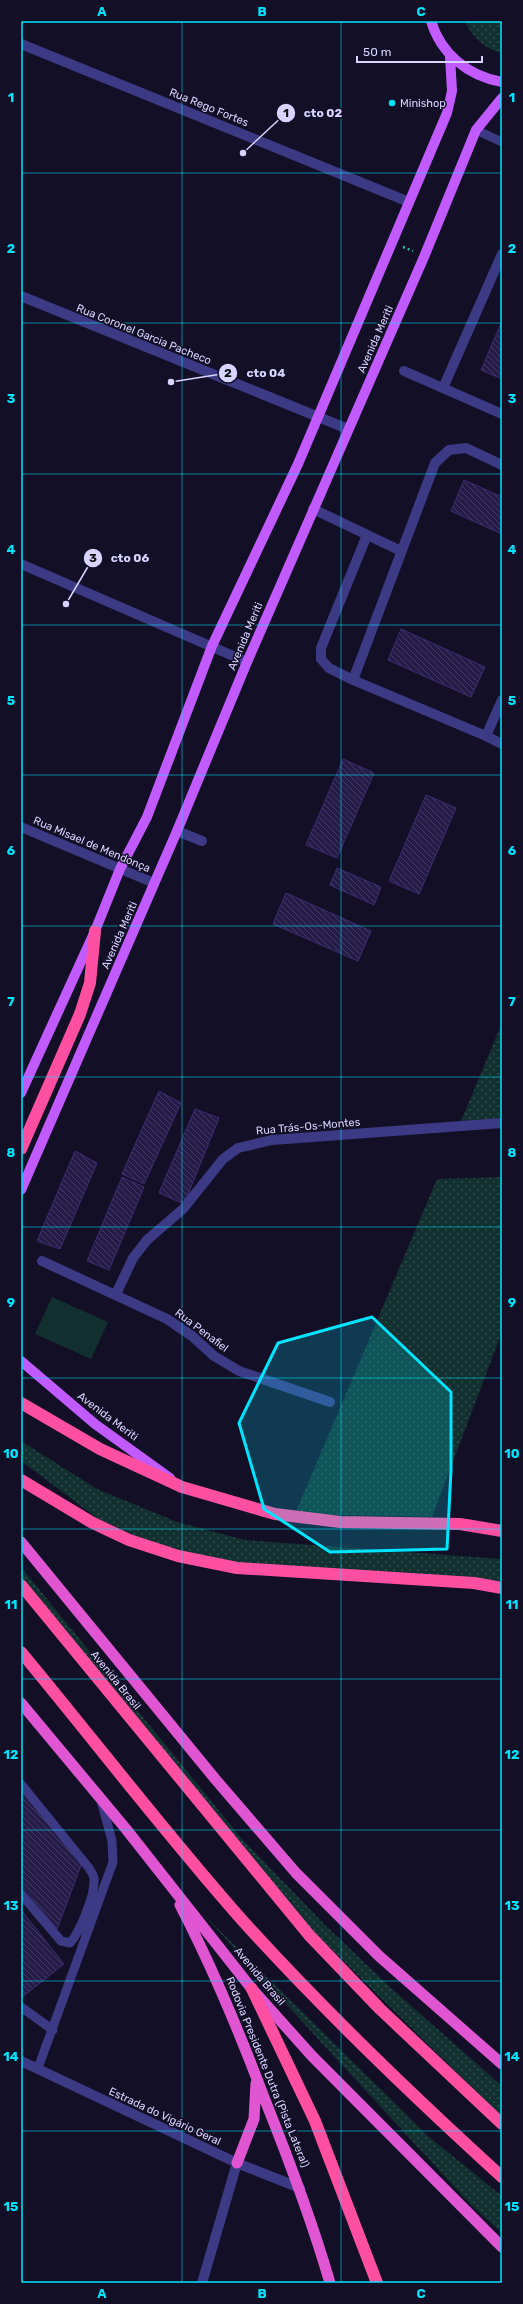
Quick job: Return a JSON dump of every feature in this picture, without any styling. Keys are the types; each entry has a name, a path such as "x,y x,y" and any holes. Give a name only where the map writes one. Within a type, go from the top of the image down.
{"highway":[{"path":"21,1149 80,1014 94,960 95,931"},
{"path":"21,1403 100,1449 182,1487 275,1514 340,1522 460,1524 502,1531"},
{"path":"21,1480 91,1522 129,1540 178,1556 237,1568 474,1583 502,1588"},
{"name":"Avenida Brasil","path":"21,1542 216,1780 296,1873 379,1956 502,2064"},
{"name":"Avenida Brasil","path":"21,1585 309,1935 380,2009 502,2124"},
{"path":"21,1652 182,1850 243,1920 339,2023 502,2177"},
{"name":"Avenida Brasil","path":"21,1703 165,1877 252,1989 312,2056 502,2247"},
{"name":"Rodovia Presidente Dutra (Pista Lateral)","path":"165,1877 214,1970 300,2188 330,2283"},
{"path":"252,1989 315,2121 377,2283"},
{"path":"237,2163 254,2119 256,2076"}],"main road":[{"path":"431,21 439,42 450,57 468,69 492,80 502,82"},
{"name":"Avenida Meriti","path":"21,1093 95,931 120,869 147,817 212,646 298,464 452,100 450,57"},
{"name":"Avenida Meriti","path":"21,1190 177,831 247,662 313,509 424,256 476,130 502,98"},
{"name":"Avenida Meriti","path":"21,1361 95,1424 182,1487"}],"street":[{"name":"Rua Rego Fortes","path":"21,44 409,202"},
{"path":"443,388 502,254"},
{"name":"Rua Coronel Garcia Pacheco","path":"21,296 318,418 348,428"},
{"path":"404,371 502,414"},
{"path":"353,680 435,463 449,450 466,448 502,465"},
{"path":"313,509 401,551"},
{"path":"367,535 320,648 321,659 329,668 353,680 502,744"},
{"path":"21,564 247,662"},
{"path":"486,736 502,700"},
{"name":"Rua Misael de Mendonça","path":"21,827 154,883"},
{"path":"177,831 202,841"},
{"name":"Rua Trás-Os-Montes","path":"116,1294 133,1258 146,1240 183,1209 223,1158 238,1148 272,1140 502,1123"},
{"name":"Rua Penafiel","path":"42,1261 116,1294 167,1319 192,1336 214,1356 239,1371 330,1402"},
{"name":"Estrada do Vigário Geral","path":"21,2060 237,2163 300,2188"},
{"path":"202,2283 237,2163"}],"lane":[{"path":"476,130 502,142"},
{"path":"21,1784 89,1868 94,1878 94,1888 77,1935 70,1943 61,1941 21,1894"},
{"path":"38,2068 113,1862 112,1841 100,1797"},
{"path":"21,2007 53,2030"}],"path":[{"path":"391,242 424,256"}],"highlighted area":[{"path":"372,1317 451,1392 451,1470 447,1549 330,1552 264,1509 239,1423 278,1343"}],"green space":[{"path":"465,21 502,21 502,53 490,49 480,42 471,32"},
{"path":"502,1023 502,1118 461,1121"},
{"path":"502,1177 502,1332 432,1517 295,1514 437,1179"},
{"path":"52,1297 108,1322 91,1359 35,1334"},
{"path":"21,1441 97,1489 177,1522 245,1540 502,1559 502,1581 281,1567 207,1560 162,1548 97,1518 21,1461"},
{"path":"21,1567 242,1839 326,1926 391,1988 502,2086 502,2117 303,1921 21,1577"},
{"path":"203,1914 428,2136 502,2196 502,2233 472,2206"}],"building":[{"path":"502,321 502,379 481,370"},
{"path":"464,480 502,497 502,534 451,511"},
{"path":"401,629 485,667 471,697 388,660"},
{"path":"343,759 374,773 337,858 306,845"},
{"path":"426,795 456,808 419,894 389,881"},
{"path":"337,868 381,887 374,905 330,885"},
{"path":"286,893 371,931 358,961 273,924"},
{"path":"159,1091 181,1103 144,1184 122,1174"},
{"path":"195,1109 219,1118 184,1204 159,1193"},
{"path":"75,1151 97,1163 60,1249 37,1241"},
{"path":"122,1177 144,1187 109,1270 87,1261"},
{"path":"21,1788 82,1863 57,1929 21,1885"},
{"path":"21,1910 64,1964 21,1998"}],"place":[{"name":"Minishop","path":"392,103"},
{"name":"cto 02","path":"243,153"},
{"name":"cto 04","path":"171,382"},
{"name":"cto 06","path":"66,604"}]}
